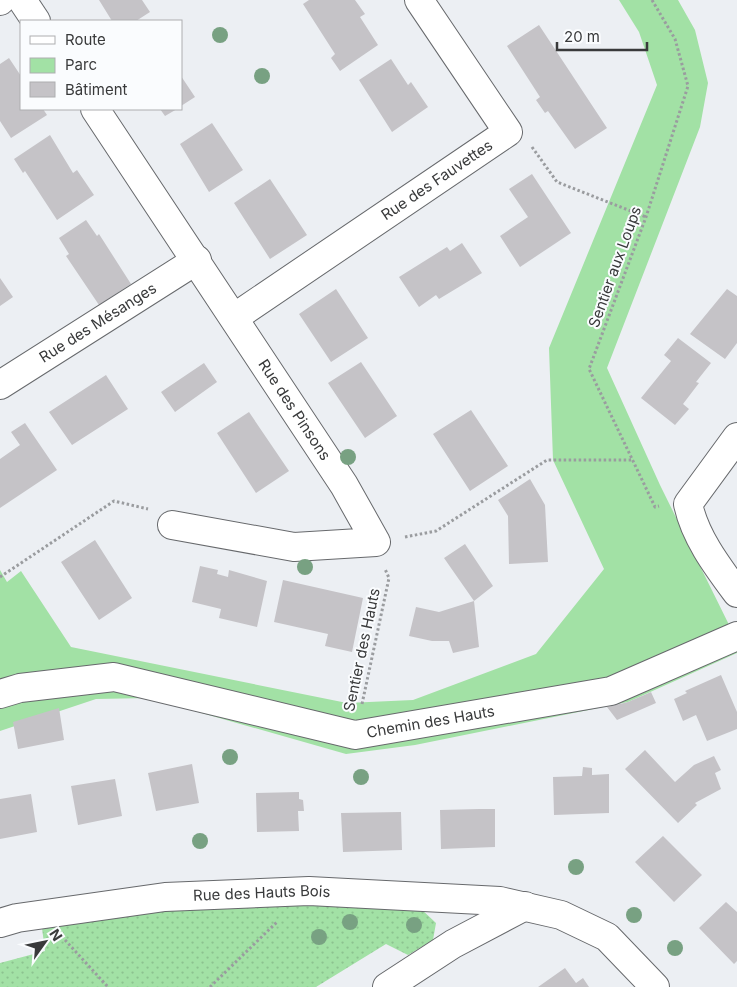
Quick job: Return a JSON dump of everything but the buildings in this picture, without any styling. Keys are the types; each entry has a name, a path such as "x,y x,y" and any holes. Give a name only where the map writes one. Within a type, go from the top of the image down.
{"street":[{"path":"22,0 35,20"},
{"name":"Rue des Fauvettes","path":"235,318 508,132 419,0"},
{"name":"Rue des Pinsons","path":"96,110 197,260 344,485 376,542"},
{"name":"Rue des Mésanges","path":"0,385 197,260"},
{"path":"737,437 688,504 692,524 737,593"},
{"path":"172,525 294,547 376,542"},
{"name":"Chemin des Hauts","path":"0,694 20,688 114,677 355,736 611,691 737,636"},
{"name":"Rue des Hauts Bois","path":"0,924 40,914 165,897 308,891 500,901 561,915 608,937 655,987"},
{"path":"386,987 453,944 525,906"}],"path":[{"name":"Sentier aux Loups","path":"652,0 675,39 688,86 646,217 589,369 655,507 688,504"},
{"path":"508,132 524,136 557,182 646,217"},
{"path":"376,542 436,531 547,460 631,460"},
{"path":"0,577 114,501 172,514 172,525"},
{"name":"Sentier des Hauts","path":"355,736 389,578 376,542"},
{"path":"210,987 308,891"},
{"path":"40,914 108,987"}],"green space":[{"path":"619,0 678,0 695,30 708,83 700,127 607,368 660,485 737,641 737,653 628,702 415,745 346,754 149,698 96,699 0,731 0,570 7,582 21,571 71,647 347,703 413,700 536,654 604,569 553,460 549,348 657,85 639,32"},
{"path":"311,902 420,908 436,923 433,940 408,955 386,944 316,987 0,987 0,963 45,951 42,928 136,913 237,904"}]}
